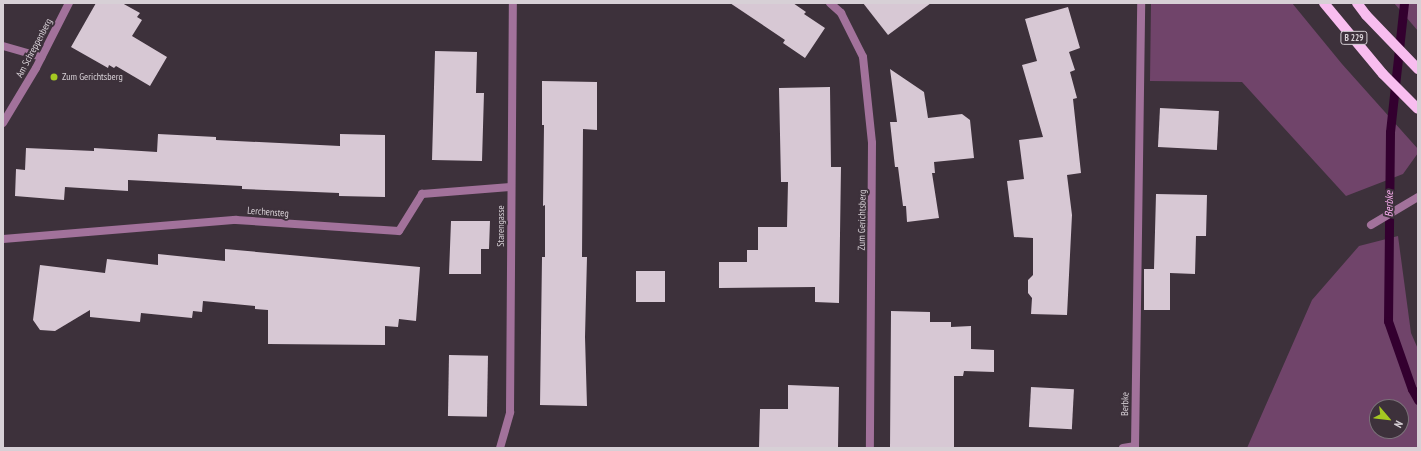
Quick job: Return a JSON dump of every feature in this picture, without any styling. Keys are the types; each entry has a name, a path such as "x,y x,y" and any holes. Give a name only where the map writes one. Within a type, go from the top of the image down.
{"main road":[{"name":"B 229","path":"1324,3 1383,74 1418,109"},
{"name":"B 229","path":"1357,3 1366,15 1418,68"}],"street":[{"name":"Am Schreppenberg","path":"3,123 41,57 69,3"},
{"name":"Starengasse","path":"500,448 510,412 513,3"},
{"name":"Zum Gerichtsberg","path":"830,3 841,13 863,57 872,144 870,448"},
{"name":"Berbke","path":"1135,447 1140,3"},
{"path":"3,46 41,57"},
{"name":"Lerchensteg","path":"3,239 236,220 399,231 422,194 511,187"},
{"path":"1371,225 1418,197"},
{"path":"1123,448 1135,447"}],"shaded area":[{"path":"1151,3 1292,3 1342,64 1418,149 1418,153 1403,174 1346,196 1242,82 1150,81"},
{"path":"1394,3 1418,3 1418,31"},
{"path":"1398,236 1411,333 1418,349 1418,448 1247,448 1312,300 1359,246"}],"building":[{"path":"96,3 122,3 140,13 137,17 142,20 132,36 167,57 150,86 116,66 114,68 109,65 108,68 71,47"},
{"path":"730,3 793,3 806,12 804,14 825,28 805,58 783,43 785,40"},
{"path":"863,3 931,3 888,35"},
{"path":"1068,7 1080,48 1069,52 1075,70 1070,72 1077,98 1073,99 1081,173 1067,175 1072,215 1067,315 1031,314 1032,298 1028,293 1028,280 1033,275 1033,238 1014,237 1007,181 1024,179 1019,140 1043,137 1022,65 1037,61 1025,19"},
{"path":"435,51 477,52 476,93 484,93 482,161 432,160"},
{"path":"890,69 924,92 928,118 962,114 970,120 974,158 934,162 935,173 932,173 939,218 907,222 906,206 903,206 898,167 895,167 890,122 897,122"},
{"path":"542,81 597,82 597,130 583,129 582,257 587,257 585,337 587,406 540,405 542,257 545,257 545,205 543,206 544,125 542,125"},
{"path":"830,87 831,167 841,167 839,303 815,302 815,287 719,288 719,262 747,262 747,250 758,250 758,227 787,227 788,182 781,182 779,88"},
{"path":"1160,108 1219,111 1217,150 1158,147"},
{"path":"158,134 216,137 216,140 340,146 340,134 385,135 385,197 339,196 339,193 242,189 242,186 128,180 128,191 65,187 64,200 15,196 16,169 25,170 26,148 94,151 94,148 157,152"},
{"path":"1156,194 1207,195 1206,236 1196,236 1195,274 1170,273 1170,310 1144,310 1144,269 1154,269"},
{"path":"451,221 490,221 489,249 481,249 481,274 449,274"},
{"path":"225,249 420,267 416,321 399,319 398,327 385,326 385,345 268,344 268,310 255,309 255,306 203,301 202,312 193,311 192,318 141,313 140,322 90,317 90,310 55,331 40,330 33,320 40,265 105,273 107,259 158,265 158,254 225,261"},
{"path":"636,271 665,271 665,302 636,302"},
{"path":"891,311 930,312 930,322 951,322 951,327 971,326 971,349 994,350 994,372 964,371 963,376 954,376 954,448 890,448"},
{"path":"449,355 488,356 487,417 448,416"},
{"path":"788,385 839,387 838,448 759,448 760,409 788,409"},
{"path":"1031,387 1074,389 1072,429 1029,427"}],"waterway":[{"name":"Berbke","path":"1404,3 1390,132 1388,321 1412,389 1418,400"}],"place":[{"name":"Zum Gerichtsberg","path":"54,77"}]}
